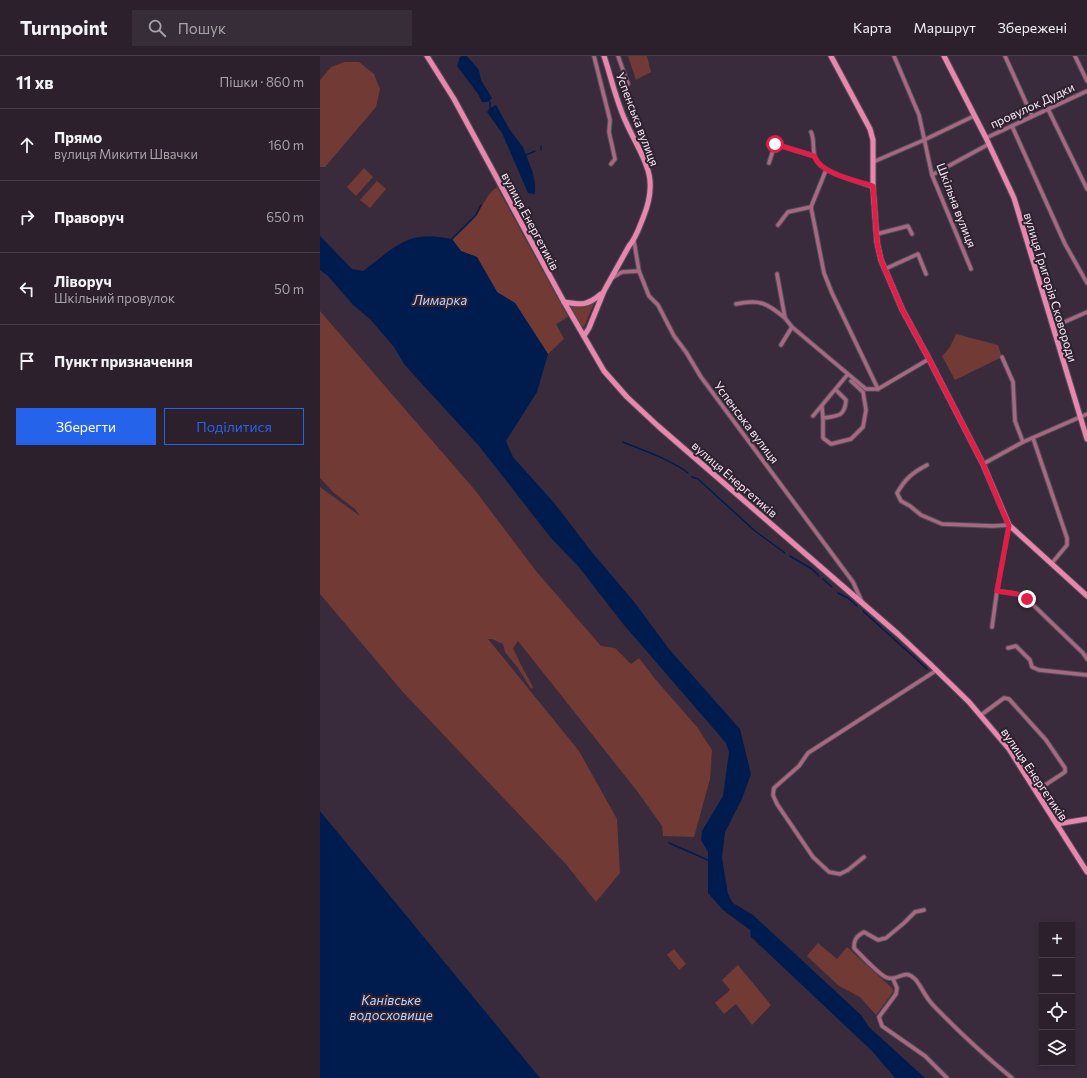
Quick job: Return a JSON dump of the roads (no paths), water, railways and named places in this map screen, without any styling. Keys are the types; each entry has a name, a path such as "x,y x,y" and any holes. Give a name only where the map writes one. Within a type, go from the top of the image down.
{"street":[{"name":"вулиця Енергетиків","path":"427,56 441,76 564,302 611,381 658,426 937,670 981,715 1009,749 1058,824 1087,872"},
{"path":"594,56 610,120 609,132 615,159 611,164"},
{"name":"Успенська вулиця","path":"584,336 604,292 629,246 634,241 647,208 651,183 646,161 625,119 604,56"},
{"path":"618,56 628,84"},
{"path":"831,56 870,129 873,140 873,186 881,260 902,309 983,464 1009,526 1087,596"},
{"name":"Шкільна вулиця","path":"894,56 919,115 932,175 971,270"},
{"name":"вулиця Григорія Сковороди","path":"944,56 989,144 1014,198 1087,439"},
{"path":"1005,56 1032,116"},
{"path":"1075,56 1087,81"},
{"name":"провулок Дудки","path":"986,138 1087,91"},
{"path":"1048,109 1087,189"},
{"path":"873,162 974,116"},
{"path":"1012,126 1065,244 1087,283"},
{"path":"812,132 814,137 814,156 817,162 826,170 873,186"},
{"path":"768,163 775,144 814,156"},
{"path":"932,175 989,144"},
{"path":"826,170 811,207 824,273 878,389"},
{"path":"778,225 788,212 811,207"},
{"path":"877,234 908,226 912,234"},
{"name":"Успенська вулиця","path":"634,241 639,271 649,296 658,305 674,336 686,352 701,377 853,582 863,604"},
{"path":"885,269 918,254 926,274"},
{"path":"612,278 622,272 639,271"},
{"path":"777,274 785,318"},
{"path":"564,302 580,305 594,300 604,292"},
{"path":"736,304 749,301 762,302 785,318 792,327 866,389 878,389 929,359"},
{"path":"1053,327 1087,312"},
{"path":"781,345 792,327"},
{"path":"1002,358 1013,382 1015,421 1023,442"},
{"path":"813,416 848,374"},
{"path":"822,407 823,438 831,444 851,439 863,427 866,410 863,392 852,381"},
{"path":"823,418 840,415 846,409 846,400 836,390"},
{"path":"983,464 1023,442 1087,414"},
{"path":"1033,438 1067,538 1067,545 1052,563"},
{"path":"927,465 911,474 905,481 897,493 901,501 921,515 942,524 1009,526"},
{"path":"992,627 1009,526"},
{"path":"997,591 1017,594 1027,599 1083,653 1087,659"},
{"path":"1008,648 1016,646 1030,660 1032,667 1039,670 1087,675"},
{"path":"864,857 848,870 840,874 829,872 813,857 777,804 773,795 774,788 799,766 808,753 937,670"},
{"path":"981,715 1004,698 1009,698 1046,740 1065,768 1065,772 1036,791"},
{"path":"1058,824 1087,820"},
{"path":"924,910 915,912 886,938 878,940 864,932 854,940 854,948 886,978 893,979 902,974 908,974 916,980 932,1004 995,1064 1012,1078"},
{"path":"893,979 897,988 896,994 879,1017 882,1026 925,1056 947,1078"}],"water":[{"path":"467,56 479,70 481,80 492,98 489,101 482,102 478,94 457,66 460,57"},
{"path":"496,105 510,130 523,147 533,173 535,194 528,193 502,133 487,112 490,108"},
{"name":"Лимарка","path":"320,236 352,269 363,271 397,246 411,239 427,236 452,239 461,251 477,257 497,292 515,303 548,354 537,392 506,441 513,457 555,504 591,551 635,603 669,649 740,729 751,774 742,799 725,832 722,858 728,894 733,903 753,915 861,1015 869,1027 925,1078 895,1078 872,1051 751,937 750,930 723,910 708,893 708,852 701,840 702,831 723,796 729,752 726,743 624,625 578,566 551,538 479,446 404,364 394,347 370,319 353,305 328,276 320,270"},
{"name":"Канівське водосховище","path":"320,811 540,1078 320,1078"}],"waterway":[{"path":"490,102 490,108"},
{"path":"526,155 535,151"},
{"path":"452,239 476,215 481,205"},
{"path":"623,442 665,459 688,473"},
{"path":"692,477 698,479 755,531 785,553"},
{"path":"790,556 812,569 819,576"},
{"path":"823,579 832,587"},
{"path":"838,593 848,598 857,606"},
{"path":"863,611 927,669"},
{"path":"1079,817 1087,816"},
{"path":"669,843 708,860"}]}
